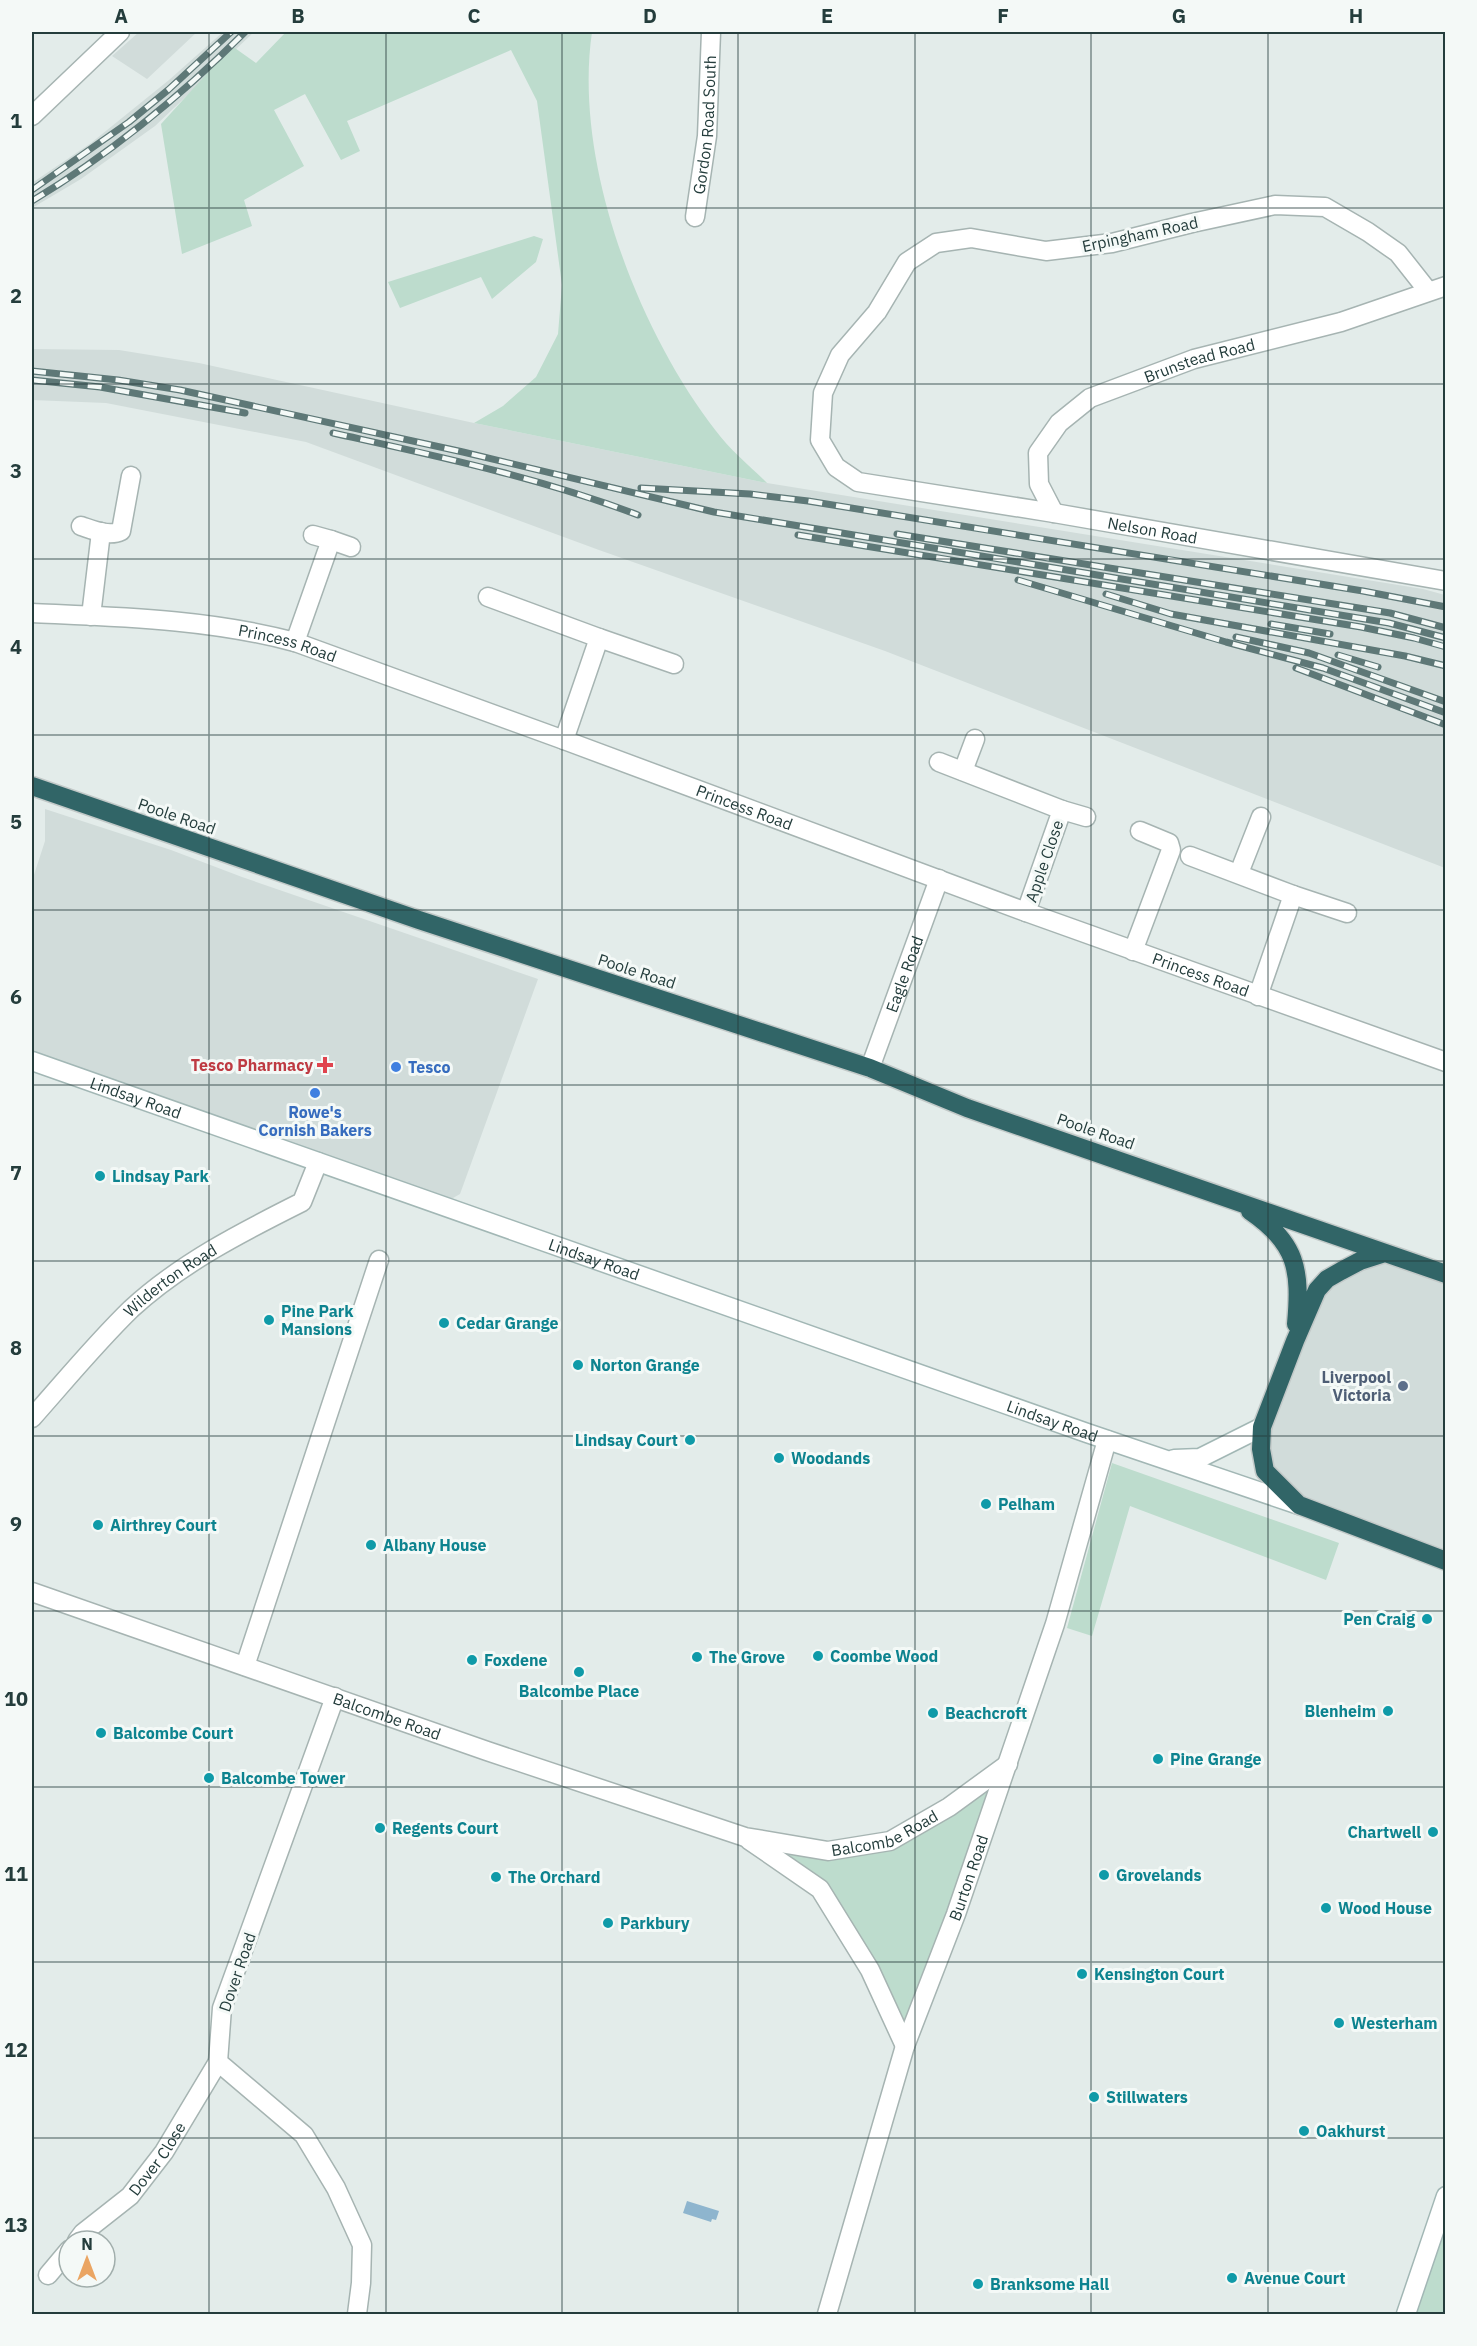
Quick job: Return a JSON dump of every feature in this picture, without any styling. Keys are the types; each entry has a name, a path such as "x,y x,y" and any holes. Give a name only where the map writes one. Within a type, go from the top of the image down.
{"highway":[{"name":"Poole Road","path":"32,786 419,920 870,1068 967,1108 1446,1274"},
{"name":"Poole Road","path":"1229,1197 1269,1225 1285,1244 1296,1265 1298,1304 1294,1341"},
{"path":"1385,1253 1360,1261 1327,1279 1317,1290 1294,1341 1262,1427 1261,1449 1265,1471 1299,1505 1446,1561"}],"street":[{"path":"32,116 120,32"},
{"name":"Gordon Road South","path":"695,217 707,136 711,32"},
{"name":"Erpingham Road","path":"858,482 836,466 820,440 823,393 840,355 877,312 908,262 936,243 971,238 1046,251 1112,243 1275,205 1325,207 1398,253 1428,291"},
{"name":"Brunstead Road","path":"1054,513 1039,484 1038,453 1059,423 1090,398 1194,359 1341,322 1446,286"},
{"path":"81,526 115,534 120,531 131,476"},
{"name":"Nelson Road","path":"858,482 1054,513 1446,581"},
{"path":"91,616 101,532"},
{"path":"313,535 351,547"},
{"path":"295,642 331,540"},
{"path":"488,597 674,664"},
{"name":"Princess Road","path":"32,613 215,625 254,631 295,642 1026,912 1446,1062"},
{"path":"564,740 599,638"},
{"path":"963,771 975,739"},
{"name":"Apple Close","path":"939,762 1062,810 1086,817"},
{"name":"Apple Close","path":"1026,912 1062,810"},
{"path":"1239,873 1261,817"},
{"path":"1133,951 1171,850 1169,843 1140,831"},
{"path":"1190,856 1347,913"},
{"name":"Eagle Road","path":"870,1068 939,879"},
{"path":"1258,996 1293,895"},
{"name":"Lindsay Road","path":"32,1061 1107,1440 1299,1505"},
{"name":"Wilderton Road","path":"32,1418 131,1309 187,1265 241,1233 303,1202 318,1162"},
{"path":"245,1666 379,1260"},
{"name":"Lindsay Road","path":"1155,1456 1181,1460 1200,1458 1262,1427"},
{"name":"Burton Road","path":"827,2314 906,2046 956,1914 1055,1624 1107,1440"},
{"name":"Balcombe Road","path":"32,1592 487,1751 745,1838 828,1851 890,1841 950,1807 1008,1764"},
{"name":"Dover Road","path":"218,2062 222,2008 335,1697"},
{"name":"Balcombe Road","path":"745,1838 820,1889 870,1970 906,2046"},
{"path":"218,2062 304,2135 336,2188 362,2245 357,2314"},
{"name":"Dover Close","path":"88,2229 130,2196 164,2152 218,2062"},
{"path":"1406,2314 1446,2196"},
{"path":"48,2276 57,2265"}],"shaded area":[{"path":"139,32 197,32 147,79 112,56"},
{"path":"223,32 254,32 155,126 81,179 32,208 32,183 91,143 169,80"},
{"path":"32,349 119,350 199,363 474,423 767,483 1423,589 1445,595 1445,868 885,651 599,550 306,442 106,403 32,400"},
{"path":"45,809 171,850 242,877 538,979 460,1194 446,1202 32,1054 32,881 45,841"},
{"path":"1385,1253 1445,1274 1445,1561 1299,1505 1261,1449 1317,1290"}],"green space":[{"path":"286,32 592,32 589,82 592,134 602,188 617,242 637,294 661,344 687,390 722,438 767,483 474,423 503,406 536,377 558,334 562,285 537,101 511,50 347,121 360,151 341,160 305,94 274,110 304,166 244,200 252,226 182,254 161,124 232,46 256,63"},
{"path":"534,236 543,239 536,262 492,299 481,277 400,308 388,282"},
{"path":"1112,1463 1339,1543 1326,1580 1130,1506 1092,1636 1067,1628"},
{"path":"1008,1764 905,2046 820,1889 751,1838 828,1851 890,1841"},
{"path":"1445,2196 1445,2314 1406,2314"}],"water":[{"path":"687,2201 719,2211 716,2220 712,2219 711,2222 683,2213"}],"railway":[{"path":"32,190 129,122 168,90 231,32"},
{"path":"32,201 89,164 144,123 196,79 245,32"},
{"path":"32,371 118,380 180,390 463,452 714,512 1389,623 1446,638"},
{"path":"32,380 100,387 245,413"},
{"path":"333,433 525,478 638,515"},
{"path":"641,488 750,494 808,501 1363,591 1446,607"},
{"path":"897,534 1390,613 1446,628"},
{"path":"798,535 1361,627 1446,647"},
{"path":"1018,580 1226,642 1323,668 1446,713"},
{"path":"1106,594 1171,614 1405,656 1446,666"},
{"path":"1271,624 1330,634"},
{"path":"1236,637 1309,653 1446,702"},
{"path":"1338,655 1378,667"},
{"path":"1296,668 1446,725"}],"place":[{"name":"Tesco Pharmacy","path":"325,1065"},
{"name":"Tesco","path":"396,1067"},
{"name":"Rowe's Cornish Bakers","path":"315,1093"},
{"name":"Lindsay Park","path":"100,1176"},
{"name":"Pine Park Mansions","path":"269,1320"},
{"name":"Cedar Grange","path":"444,1323"},
{"name":"Norton Grange","path":"578,1365"},
{"name":"Liverpool Victoria","path":"1403,1386"},
{"name":"Lindsay Court","path":"690,1440"},
{"name":"Woodands","path":"779,1458"},
{"name":"Pelham","path":"986,1504"},
{"name":"Airthrey Court","path":"98,1525"},
{"name":"Albany House","path":"371,1545"},
{"name":"Pen Craig","path":"1427,1619"},
{"name":"Coombe Wood","path":"818,1656"},
{"name":"The Grove","path":"697,1657"},
{"name":"Foxdene","path":"472,1660"},
{"name":"Balcombe Place","path":"579,1672"},
{"name":"Blenheim","path":"1388,1711"},
{"name":"Beachcroft","path":"933,1713"},
{"name":"Balcombe Court","path":"101,1733"},
{"name":"Pine Grange","path":"1158,1759"},
{"name":"Balcombe Tower","path":"209,1778"},
{"name":"Regents Court","path":"380,1828"},
{"name":"Chartwell","path":"1433,1832"},
{"name":"Grovelands","path":"1104,1875"},
{"name":"The Orchard","path":"496,1877"},
{"name":"Wood House","path":"1326,1908"},
{"name":"Parkbury","path":"608,1923"},
{"name":"Kensington Court","path":"1082,1974"},
{"name":"Westerham","path":"1339,2023"},
{"name":"Stillwaters","path":"1094,2097"},
{"name":"Oakhurst","path":"1304,2131"},
{"name":"Avenue Court","path":"1232,2278"},
{"name":"Branksome Hall","path":"978,2284"}]}
